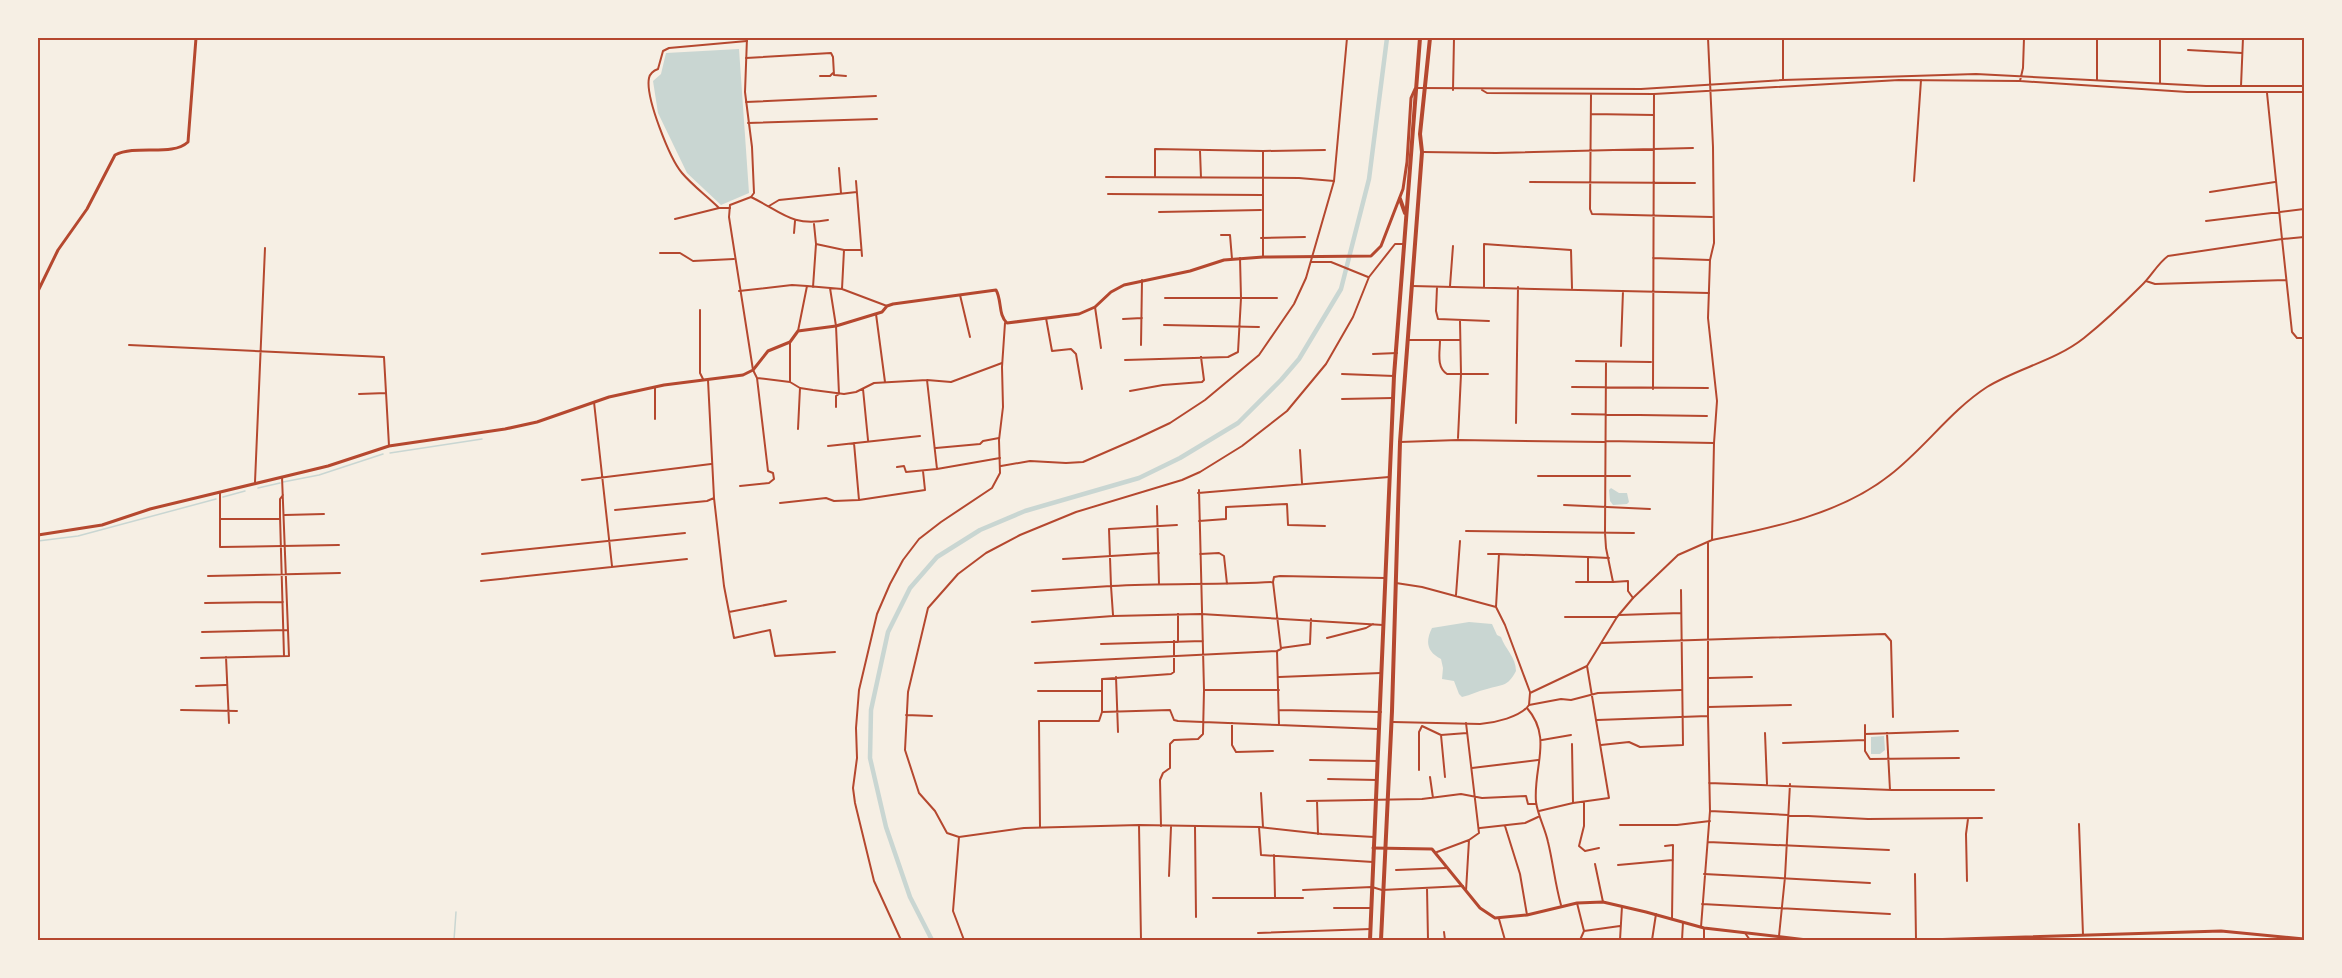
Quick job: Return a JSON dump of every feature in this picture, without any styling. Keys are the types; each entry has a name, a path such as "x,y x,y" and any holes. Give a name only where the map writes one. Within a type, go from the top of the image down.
{"highway":[{"path":"1370,940 1394,376 1420,38"},
{"path":"1381,940 1392,722 1400,442 1422,152 1420,134 1430,38"},
{"path":"1419,44 1429,46"},
{"path":"1400,199 1405,222"}],"main road":[{"path":"38,291 58,250 87,209 115,155 137,149 177,148 188,142 196,38"},
{"path":"38,534 102,525 150,509 328,466 388,446 505,429 537,422 594,402 655,387 743,375 753,370 768,351 790,342 798,331 836,326 882,312 887,306 996,290 1005,323 1079,314 1095,308 1117,288 1142,280 1191,272 1232,259 1371,255 1381,246 1400,199 1407,162 1411,98 1416,88"},
{"path":"1374,848 1432,849 1437,852 1486,914 1499,919 1527,915 1561,905 1603,902 1656,914 1702,928 1807,940"},
{"path":"1926,940 2221,931 2283,935 2304,940"}],"street":[{"path":"1001,466 1030,461 1083,462 1161,428 1206,400 1259,355 1294,304 1311,262 1334,181 1347,38"},
{"path":"1453,90 1454,38"},
{"path":"1708,38 1714,243 1710,260 1708,318 1717,385 1712,540"},
{"path":"1783,38 1783,80"},
{"path":"2020,81 2024,38"},
{"path":"2097,38 2097,80"},
{"path":"2160,38 2160,84"},
{"path":"2241,86 2243,38"},
{"path":"719,208 681,173 650,102 649,77 658,69 660,58 666,49 747,39 746,102 754,180 751,197"},
{"path":"2188,50 2242,53"},
{"path":"746,58 831,53 835,76 846,76"},
{"path":"820,76 830,76 833,72"},
{"path":"1416,88 1453,90 1487,88 1641,89 1783,80 1940,74 2160,84 2304,86"},
{"path":"1482,90 1491,94 1654,94 1921,80 2020,81 2187,92 2304,93"},
{"path":"1914,181 1921,80"},
{"path":"2267,93 2292,332 2297,338 2304,338"},
{"path":"1653,389 1654,94"},
{"path":"1591,95 1590,209 1592,214 1712,217"},
{"path":"746,102 876,96"},
{"path":"1591,114 1654,115"},
{"path":"748,123 877,119"},
{"path":"1422,152 1496,153 1693,148"},
{"path":"1155,176 1155,149 1325,150"},
{"path":"1200,150 1201,178"},
{"path":"1263,151 1261,210 1263,257"},
{"path":"839,168 841,193"},
{"path":"1106,177 1321,178 1334,181"},
{"path":"856,181 862,256"},
{"path":"1530,182 1695,183"},
{"path":"2210,192 2275,182"},
{"path":"769,206 779,200 800,200 857,192"},
{"path":"1107,194 1262,195"},
{"path":"740,486 769,483 774,479 773,473 768,471 757,378 753,370 734,259 730,208 732,203 751,197 769,206 785,218 795,221 814,223 828,220"},
{"path":"675,219 719,208 730,208"},
{"path":"2206,221 2304,208"},
{"path":"1159,212 1261,210"},
{"path":"794,233 795,221"},
{"path":"813,287 816,244 814,223"},
{"path":"1221,235 1230,235 1232,259"},
{"path":"1262,238 1305,237"},
{"path":"1530,693 1587,666 1618,616 1633,598 1678,555 1712,540 1790,522 1872,487 1905,463 1967,402 2006,376 2074,345 2146,281 2168,256 2304,237"},
{"path":"816,244 844,250 862,250"},
{"path":"1374,837 1318,834 1263,827 1161,825 1040,827 959,837 950,836 942,829 935,811 919,793 905,750 906,715 910,680 917,660 928,608 968,565 1020,535 1048,523 1182,480 1200,472 1242,446 1287,411 1319,374 1353,317 1369,277 1395,244 1404,244"},
{"path":"1484,287 1484,244 1571,250 1572,289"},
{"path":"1450,286 1453,246"},
{"path":"255,482 265,248"},
{"path":"842,289 844,250"},
{"path":"660,253 680,253 693,261 734,259"},
{"path":"1125,360 1228,357 1238,352 1241,327 1240,258"},
{"path":"1653,258 1710,260"},
{"path":"1311,262 1331,262 1369,277"},
{"path":"1141,345 1142,280"},
{"path":"2146,281 2155,284 2286,280"},
{"path":"739,291 792,285 842,289 887,306"},
{"path":"798,331 807,286"},
{"path":"1411,286 1709,293"},
{"path":"1437,287 1438,319 1489,321"},
{"path":"1516,423 1518,287"},
{"path":"830,288 836,326 839,394 836,396 836,407"},
{"path":"1621,346 1623,291"},
{"path":"960,295 970,337"},
{"path":"1165,298 1277,298"},
{"path":"1095,308 1101,348"},
{"path":"700,310 700,373 703,380"},
{"path":"876,314 885,383"},
{"path":"1046,318 1052,351 1071,349 1076,354 1083,388"},
{"path":"1123,319 1142,318"},
{"path":"1458,440 1461,374 1460,321"},
{"path":"901,940 874,881 853,788 857,759 857,710 863,666 883,598 903,560 919,540 940,522 992,488 1000,473 999,438 1003,407 1002,363 1005,323"},
{"path":"1164,325 1259,327"},
{"path":"1407,340 1460,340"},
{"path":"1440,340 1442,370 1447,374 1488,374"},
{"path":"790,342 790,382"},
{"path":"129,345 384,357 388,446"},
{"path":"1373,354 1397,353"},
{"path":"1130,391 1163,385 1202,382 1204,380 1201,357"},
{"path":"1576,362 1652,362"},
{"path":"1606,362 1607,507 1605,533 1613,582"},
{"path":"757,378 790,382 800,388 839,394 863,389 874,383 956,381 1002,363"},
{"path":"1342,374 1394,376"},
{"path":"708,380 714,498 734,638 770,630 775,656 835,652"},
{"path":"927,380 937,469"},
{"path":"655,387 655,419"},
{"path":"1572,387 1708,388"},
{"path":"798,429 800,388"},
{"path":"863,389 868,442"},
{"path":"359,393 387,393"},
{"path":"1342,399 1394,398"},
{"path":"594,402 613,567"},
{"path":"1572,414 1707,416"},
{"path":"828,446 920,436"},
{"path":"936,448 980,444 983,441 999,438"},
{"path":"1400,442 1458,440 1714,443"},
{"path":"854,443 859,500"},
{"path":"1300,450 1302,483"},
{"path":"897,467 904,466 906,472 923,471 1000,458"},
{"path":"582,480 711,464"},
{"path":"780,503 826,498 834,501 859,500 925,490 923,471"},
{"path":"201,658 289,656 282,476"},
{"path":"1538,476 1629,476"},
{"path":"1161,825 1160,780 1163,773 1170,768 1170,744 1174,740 1201,737 1203,722 1199,491 1389,477"},
{"path":"220,491 220,547 339,545"},
{"path":"283,495 280,499 280,517 284,656"},
{"path":"615,510 707,501 714,498"},
{"path":"1199,521 1226,519 1226,507 1287,504 1288,525 1325,526"},
{"path":"1564,505 1650,509"},
{"path":"1157,506 1159,584"},
{"path":"220,519 324,514"},
{"path":"1113,616 1108,532 1110,528 1177,525"},
{"path":"1466,531 1634,533"},
{"path":"482,554 685,533"},
{"path":"1456,596 1460,541"},
{"path":"1704,940 1702,904 1710,821 1707,717 1708,543"},
{"path":"1064,559 1159,553"},
{"path":"1200,554 1219,553 1224,556 1227,584"},
{"path":"1488,554 1609,558"},
{"path":"1392,722 1490,723 1527,708 1529,705 1530,693 1505,624 1496,607 1499,554"},
{"path":"1588,557 1588,581"},
{"path":"481,580 687,559"},
{"path":"208,576 340,573"},
{"path":"1279,725 1278,617 1274,577 1385,579"},
{"path":"1576,582 1628,581 1628,591 1633,598"},
{"path":"1032,591 1159,584 1273,582"},
{"path":"1396,583 1496,607"},
{"path":"1601,745 1629,742 1640,747 1683,745 1681,590"},
{"path":"729,612 786,601"},
{"path":"205,603 288,602"},
{"path":"1565,617 1682,613"},
{"path":"1178,614 1178,642"},
{"path":"1032,622 1113,616 1201,614 1383,625"},
{"path":"1035,663 1279,650 1306,646 1310,644 1311,619"},
{"path":"1327,638 1373,624"},
{"path":"202,632 288,630"},
{"path":"1602,643 1708,638 1888,635 1891,641 1893,717"},
{"path":"1040,827 1039,721 1096,722 1100,720 1102,678 1171,674 1174,672 1174,641"},
{"path":"1101,645 1203,641"},
{"path":"226,657 229,723"},
{"path":"1539,812 1573,803 1609,798 1587,666"},
{"path":"1278,677 1381,674"},
{"path":"1116,677 1118,732"},
{"path":"1708,678 1752,677"},
{"path":"196,686 227,685"},
{"path":"1204,690 1279,690"},
{"path":"1529,705 1561,699 1571,700 1593,694 1682,690"},
{"path":"1038,692 1101,691"},
{"path":"1708,707 1791,705"},
{"path":"1527,708 1538,724 1542,740 1536,775 1536,804 1547,837 1561,905"},
{"path":"181,710 237,711"},
{"path":"1102,712 1170,710 1174,720 1380,729"},
{"path":"1278,710 1381,712"},
{"path":"906,715 932,716"},
{"path":"1597,720 1707,717"},
{"path":"1232,723 1232,745 1236,752 1273,751"},
{"path":"1437,852 1476,837 1480,828 1466,723"},
{"path":"1420,724 1441,735 1467,733"},
{"path":"1419,770 1420,724"},
{"path":"1865,725 1868,758 1959,758"},
{"path":"1865,734 1958,731"},
{"path":"1887,732 1890,790"},
{"path":"1765,733 1767,784"},
{"path":"1441,735 1445,777"},
{"path":"1542,740 1571,735"},
{"path":"1784,742 1865,740"},
{"path":"1572,744 1573,803"},
{"path":"1310,760 1378,761"},
{"path":"1472,768 1539,760"},
{"path":"1430,777 1433,798"},
{"path":"1328,779 1377,780"},
{"path":"1709,783 1790,784 1890,790 1994,790"},
{"path":"1779,936 1790,784"},
{"path":"1261,793 1263,827"},
{"path":"1307,801 1433,798 1461,794 1482,798 1526,796 1528,804 1536,804"},
{"path":"1317,801 1318,834"},
{"path":"1584,803 1584,826 1579,846 1585,850 1599,848"},
{"path":"1710,811 1868,819 1982,818"},
{"path":"1480,828 1525,823 1539,817"},
{"path":"1967,881 1968,819"},
{"path":"1620,825 1677,825 1710,821"},
{"path":"2079,824 2083,935"},
{"path":"1139,825 1141,940"},
{"path":"1169,876 1171,826"},
{"path":"1505,826 1520,873 1527,915"},
{"path":"1195,827 1196,916"},
{"path":"1259,827 1259,852 1264,855 1373,862"},
{"path":"959,837 953,911 964,940"},
{"path":"1466,891 1469,840"},
{"path":"1708,842 1889,850"},
{"path":"1665,846 1673,845 1672,919"},
{"path":"1274,855 1275,898"},
{"path":"1618,865 1673,860"},
{"path":"1595,864 1603,902"},
{"path":"1396,870 1449,867"},
{"path":"1704,874 1785,877 1870,884"},
{"path":"1915,874 1916,940"},
{"path":"1304,890 1372,887 1382,890 1463,886"},
{"path":"1427,888 1428,940"},
{"path":"1214,898 1303,898"},
{"path":"1577,903 1584,932 1580,940"},
{"path":"1702,904 1890,914"},
{"path":"1620,940 1622,906"},
{"path":"1334,908 1371,908"},
{"path":"1652,940 1656,914"},
{"path":"1499,919 1505,940"},
{"path":"1682,940 1683,922"},
{"path":"1584,932 1620,926"},
{"path":"1258,933 1371,929"},
{"path":"1444,932 1445,940"},
{"path":"1745,933 1750,940"},
{"path":"2118,933 2118,940"},
{"path":"2282,940 2283,935"}],"shaded area":[{"path":"739,49 749,193 721,205 687,173 658,113 653,81 661,74 666,53"},
{"path":"1611,488 1619,493 1627,493 1629,502 1613,505 1610,501 1609,490"},
{"path":"1469,622 1492,624 1512,657 1516,671 1504,684 1462,697 1454,681 1442,679 1441,659 1430,650 1428,638 1432,628"},
{"path":"1884,736 1885,750 1880,754 1871,754 1871,737"}],"waterway":[{"path":"932,940 910,897 886,827 870,758 871,710 888,632 910,588 937,557 980,530 1025,511 1139,478 1180,458 1238,423 1281,380 1299,359 1341,289 1369,179 1387,38"},
{"path":"390,453 482,439"},
{"path":"283,482 319,475 383,454"},
{"path":"258,488 280,483"},
{"path":"223,497 245,491"},
{"path":"38,541 78,536 216,499"},
{"path":"454,940 456,912"}]}
